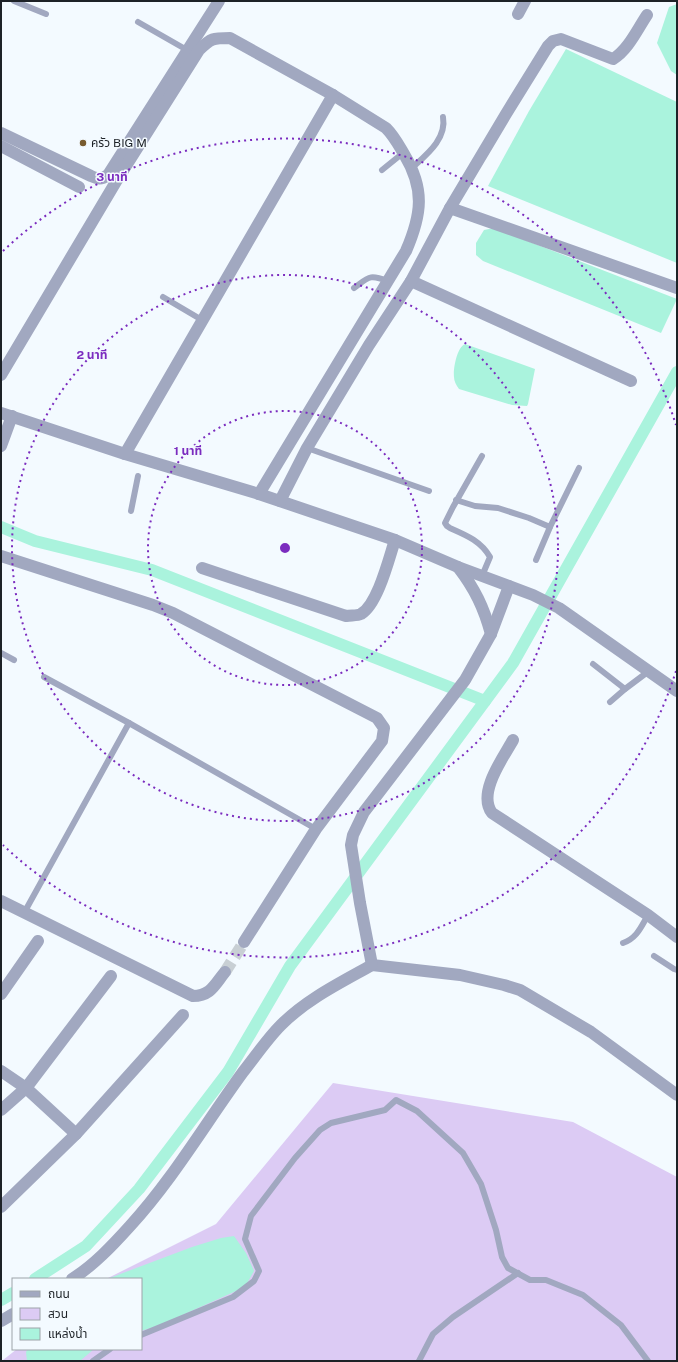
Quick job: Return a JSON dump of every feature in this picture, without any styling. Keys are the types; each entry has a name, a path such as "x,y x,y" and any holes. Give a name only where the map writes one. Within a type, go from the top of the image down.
{"street":[{"path":"1,133 91,176 99,179 104,178 108,175 218,1"},
{"path":"518,14 525,1"},
{"path":"280,501 308,448 369,345 411,281 450,208 548,46 553,41 561,39 613,59 625,48 647,16"},
{"path":"1,375 121,173 199,50 208,42 216,38 230,38 333,95 386,128 393,135 412,168 417,182 418,195 418,212 414,231 406,251 259,494"},
{"path":"125,454 333,95"},
{"path":"1,146 79,187"},
{"path":"450,208 677,288"},
{"path":"411,281 631,381"},
{"path":"1,446 6,414 142,461 259,494 395,540 458,567 533,595 559,608 677,691"},
{"path":"202,568 346,616 358,615 368,608 380,585 395,540"},
{"path":"1,556 153,605 173,613 377,718 384,728 382,741 316,829 244,942"},
{"path":"458,567 470,583 479,600 485,613 491,634"},
{"path":"372,965 351,845 353,835 364,812 466,680 491,634 509,586"},
{"path":"513,740 489,786 488,804 492,813 648,915 677,937"},
{"path":"1,901 193,996 201,996 208,993 225,972"},
{"path":"1,994 38,941"},
{"path":"73,1278 107,1252 142,1213 174,1171 224,1098 280,1026 305,1004 328,989 372,965 460,974 504,984 520,990 590,1032 677,1095"},
{"path":"1,1110 26,1088 111,976"},
{"path":"1,1207 76,1134 183,1015"},
{"path":"1,1071 26,1088 76,1134"},
{"path":"1,1321 12,1315"}],"lane":[{"path":"14,1 46,14"},
{"path":"138,22 187,50"},
{"path":"412,168 429,152 443,132 443,117"},
{"path":"382,170 404,153"},
{"path":"354,288 369,277 377,277 388,280"},
{"path":"163,297 202,320"},
{"path":"308,448 429,491"},
{"path":"482,456 446,518 445,523 450,528 474,540 490,557 482,576"},
{"path":"536,560 550,527 580,468"},
{"path":"131,511 138,476"},
{"path":"456,500 475,506 498,508 535,520 550,527"},
{"path":"1,653 14,660"},
{"path":"593,664 625,689"},
{"path":"610,702 649,671"},
{"path":"44,677 129,723 316,829"},
{"path":"24,913 129,723"},
{"path":"623,943 627,942 638,933 648,915"},
{"path":"654,956 677,970"},
{"path":"142,1335 234,1297 254,1282 259,1272 245,1239 251,1216 295,1158 320,1130 331,1123 385,1110 396,1100 417,1111 463,1153 481,1184 496,1230 502,1257 508,1268 530,1280 546,1280 583,1295 621,1325 648,1361"},
{"path":"419,1361 433,1334 453,1317 518,1273"},
{"path":"93,1361 109,1350"}],"green space":[{"path":"333,1083 573,1122 677,1177 677,1361 3,1360 16,1350 142,1350 142,1278 108,1278 216,1224"}],"water":[{"path":"677,4 677,75 671,71 657,43 669,7"},
{"path":"566,49 677,102 677,263 488,186 529,111"},
{"path":"494,228 677,299 661,333 483,261 476,255 476,243 484,230"},
{"path":"465,344 535,369 527,406 512,405 459,389 454,380 454,369 460,349"},
{"path":"234,1236 246,1253 254,1271 245,1287 160,1325 142,1331 142,1278 110,1278 192,1247 221,1238"},
{"path":"27,1350 93,1350 80,1361 27,1361 26,1352"}],"waterway":[{"path":"37,1278 86,1246 139,1189 228,1072 290,966 513,663 677,372"},
{"path":"1,527 35,541 152,570 485,701"},
{"path":"1,1300 12,1294"}],"tunnel":[{"path":"225,972 244,942"}],"place":[{"name":"ครัว BIG M","path":"83,143"}]}
